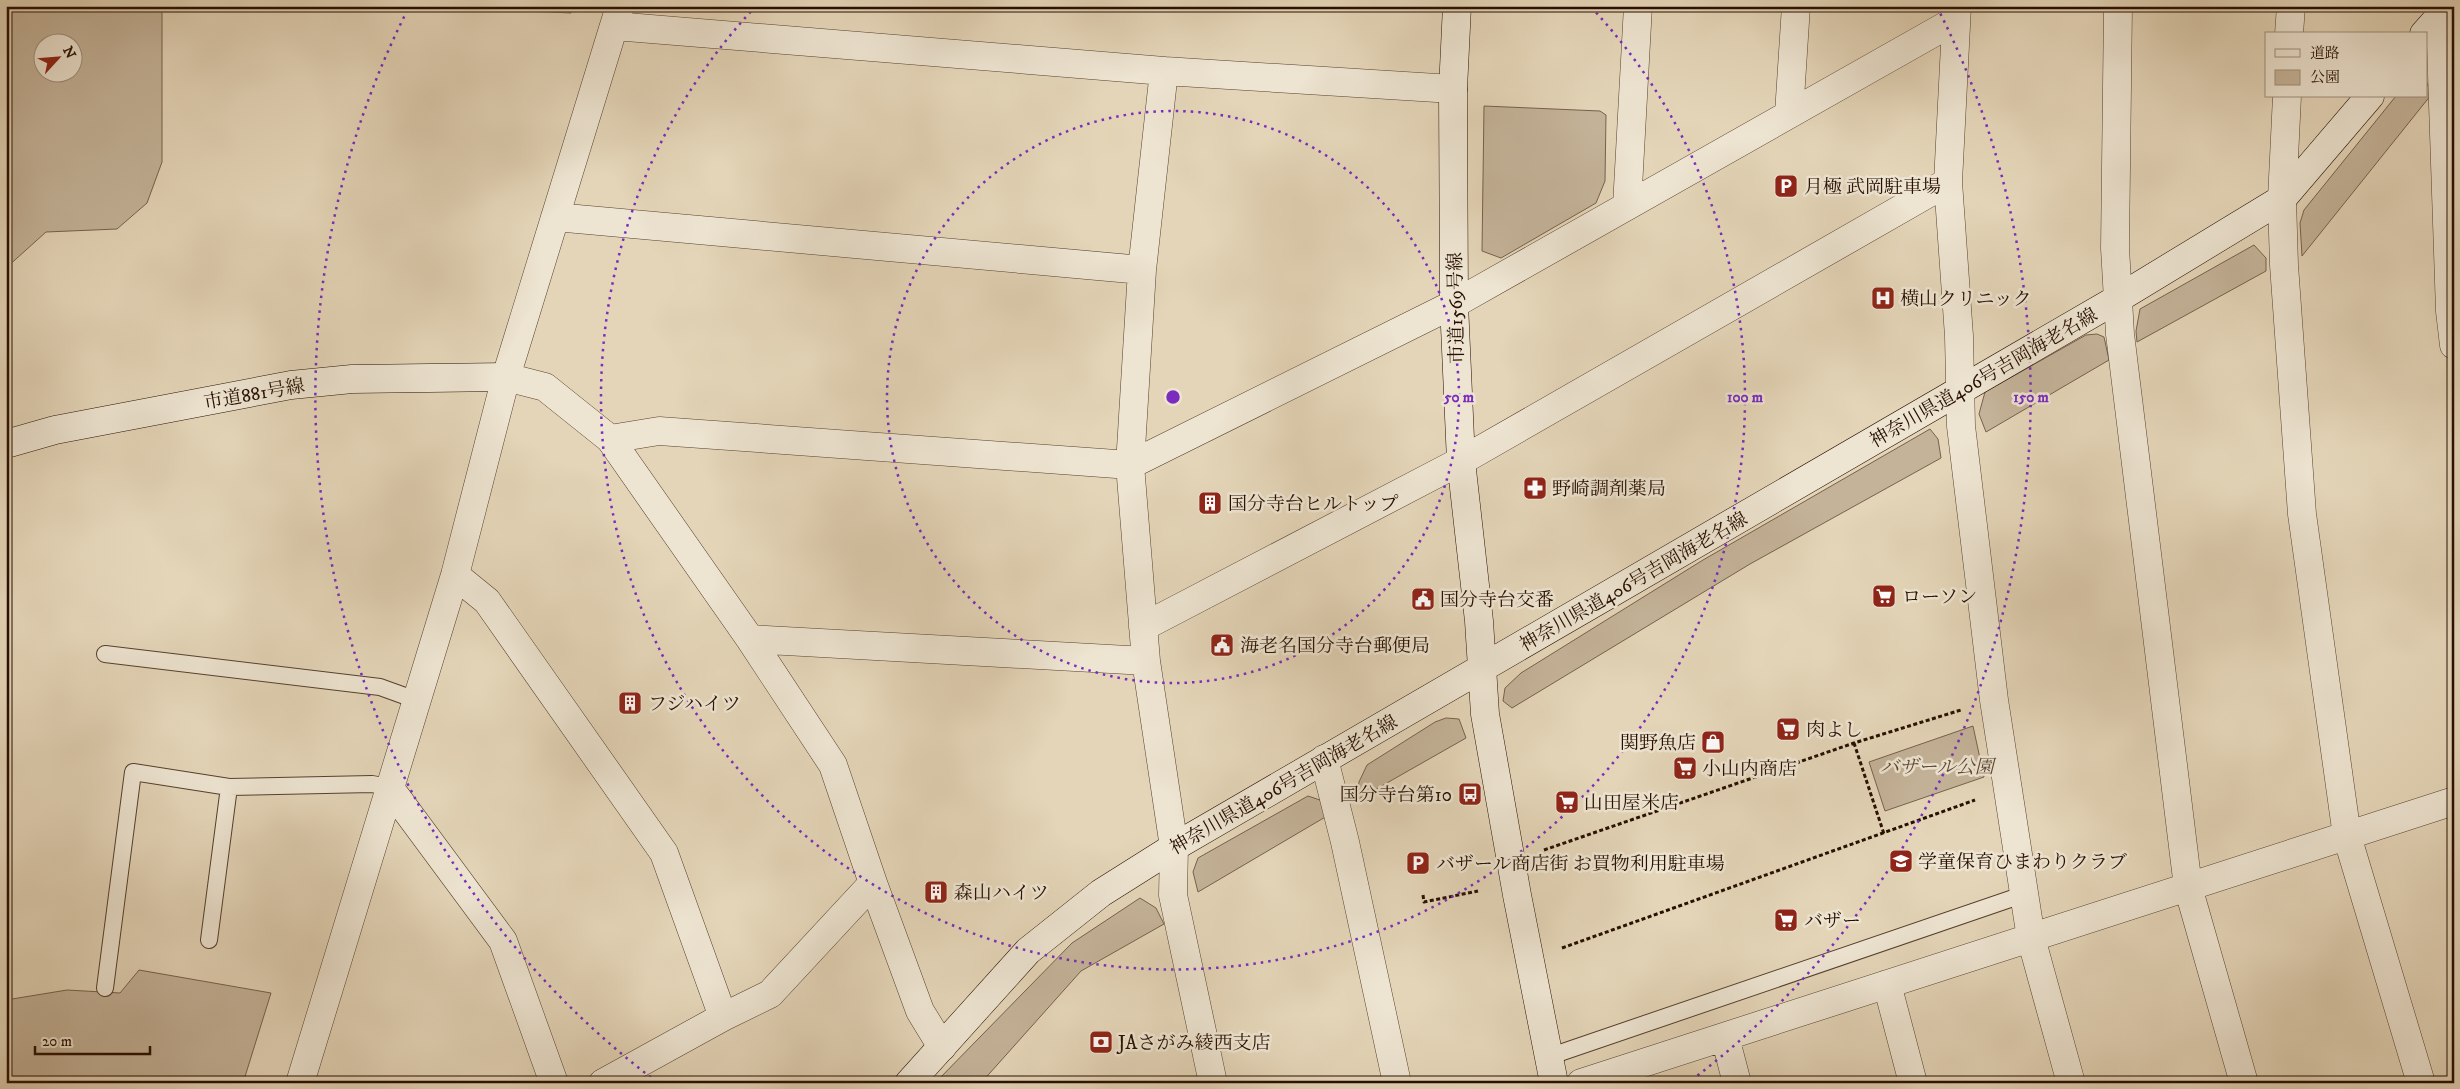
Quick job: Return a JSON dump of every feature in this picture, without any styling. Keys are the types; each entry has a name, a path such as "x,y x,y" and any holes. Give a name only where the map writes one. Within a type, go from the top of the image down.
{"street":[{"name":"市道1569号線","path":"1457,6 1453,89 1454,304 1461,460 1486,723 1551,1070"},
{"path":"1627,206 1638,6"},
{"path":"1789,114 1796,6"},
{"path":"2118,6 2115,248 2120,298 2120,334 2188,887 2244,1083"},
{"path":"2289,32 2290,6"},
{"path":"610,439 659,431 1130,465 1454,304 1789,114 1956,13"},
{"path":"1956,13 1948,182 1961,389 1961,426 1994,700 2031,938 2071,1083"},
{"path":"300,1083 455,575 506,377 616,16 1164,71 1453,89"},
{"path":"2438,18 2450,312 2454,345"},
{"path":"1164,71 1142,270 1130,465 1146,661 1174,847 1174,895 1213,1083"},
{"path":"2287,98 2282,199 2284,265 2302,514 2347,836 2421,1083"},
{"name":"神奈川県道406号吉岡海老名線","path":"909,1083 1028,951 1101,892 1174,847 2120,298 2282,199 2368,98"},
{"path":"1143,626 1461,460 1948,182"},
{"path":"555,217 1142,270"},
{"name":"市道881号線","path":"6,444 55,430 291,385 352,379 506,377 546,388 610,439 750,639 833,765 873,883 920,1011 942,1047"},
{"path":"455,575 487,601 664,853 723,1017"},
{"path":"750,639 1146,661"},
{"path":"1324,760 1346,842 1397,1083"},
{"path":"389,787 503,941 554,1083"},
{"path":"1581,1083 2454,801"},
{"path":"603,1083 723,1017 770,994 873,883"},
{"path":"1887,984 1913,1083"},
{"path":"1725,1037 1737,1083"}],"lane":[{"path":"106,654 380,687 416,700"},
{"path":"105,988 133,772 228,787 372,784 389,787"},
{"path":"208,940 228,787"},
{"path":"1551,1070 2025,894"}],"path":[{"path":"1544,850 1854,743 1994,700"},
{"path":"1854,743 1884,834"},
{"path":"1558,950 1988,795 2010,795"},
{"path":"1423,895 1424,902 1478,891"}],"green space":[{"path":"6,6 181,6 162,10 162,162 147,203 117,229 46,232 6,268"},
{"path":"420,6 573,6 571,13"},
{"path":"2428,86 2431,95 2302,256 2300,223 2304,210 2394,98 2428,98"},
{"path":"1484,106 1600,111 1606,115 1605,181 1596,203 1501,258 1482,251"},
{"path":"2254,245 2266,258 2266,271 2137,342 2136,331 2140,309"},
{"path":"2097,334 2104,337 2109,360 1986,432 1979,414 1985,392 2086,335"},
{"path":"1930,429 1938,439 1941,458 1750,564 1512,708 1503,701 1505,688 1521,673 1703,560"},
{"path":"1446,718 1459,719 1466,738 1357,800 1359,782 1367,765 1435,722"},
{"name":"バザール公園","path":"1973,726 1984,777 1885,811 1869,762"},
{"path":"1308,796 1323,801 1327,816 1198,892 1193,872 1198,858"},
{"path":"1140,898 1156,908 1164,924 1081,971 981,1083 935,1083 1072,943"},
{"path":"139,970 271,993 243,1083 6,1083 6,1000 67,990 120,993"}],"place":[{"name":"月極 武岡駐車場","path":"1786,186"},
{"name":"横山クリニック","path":"1883,298"},
{"name":"野崎調剤薬局","path":"1535,488"},
{"name":"国分寺台ヒルトップ","path":"1210,503"},
{"name":"ローソン","path":"1884,596"},
{"name":"国分寺台交番","path":"1423,599"},
{"name":"海老名国分寺台郵便局","path":"1222,645"},
{"name":"フジハイツ","path":"630,703"},
{"name":"肉よし","path":"1788,729"},
{"name":"関野魚店","path":"1713,742"},
{"name":"小山内商店","path":"1685,768"},
{"name":"国分寺台第10","path":"1470,794"},
{"name":"山田屋米店","path":"1567,802"},
{"name":"学童保育ひまわりクラブ","path":"1901,861"},
{"name":"バザール商店街 お買物利用駐車場","path":"1418,863"},
{"name":"森山ハイツ","path":"936,892"},
{"name":"バザー","path":"1786,920"},
{"name":"JAさがみ綾西支店","path":"1101,1042"}]}
